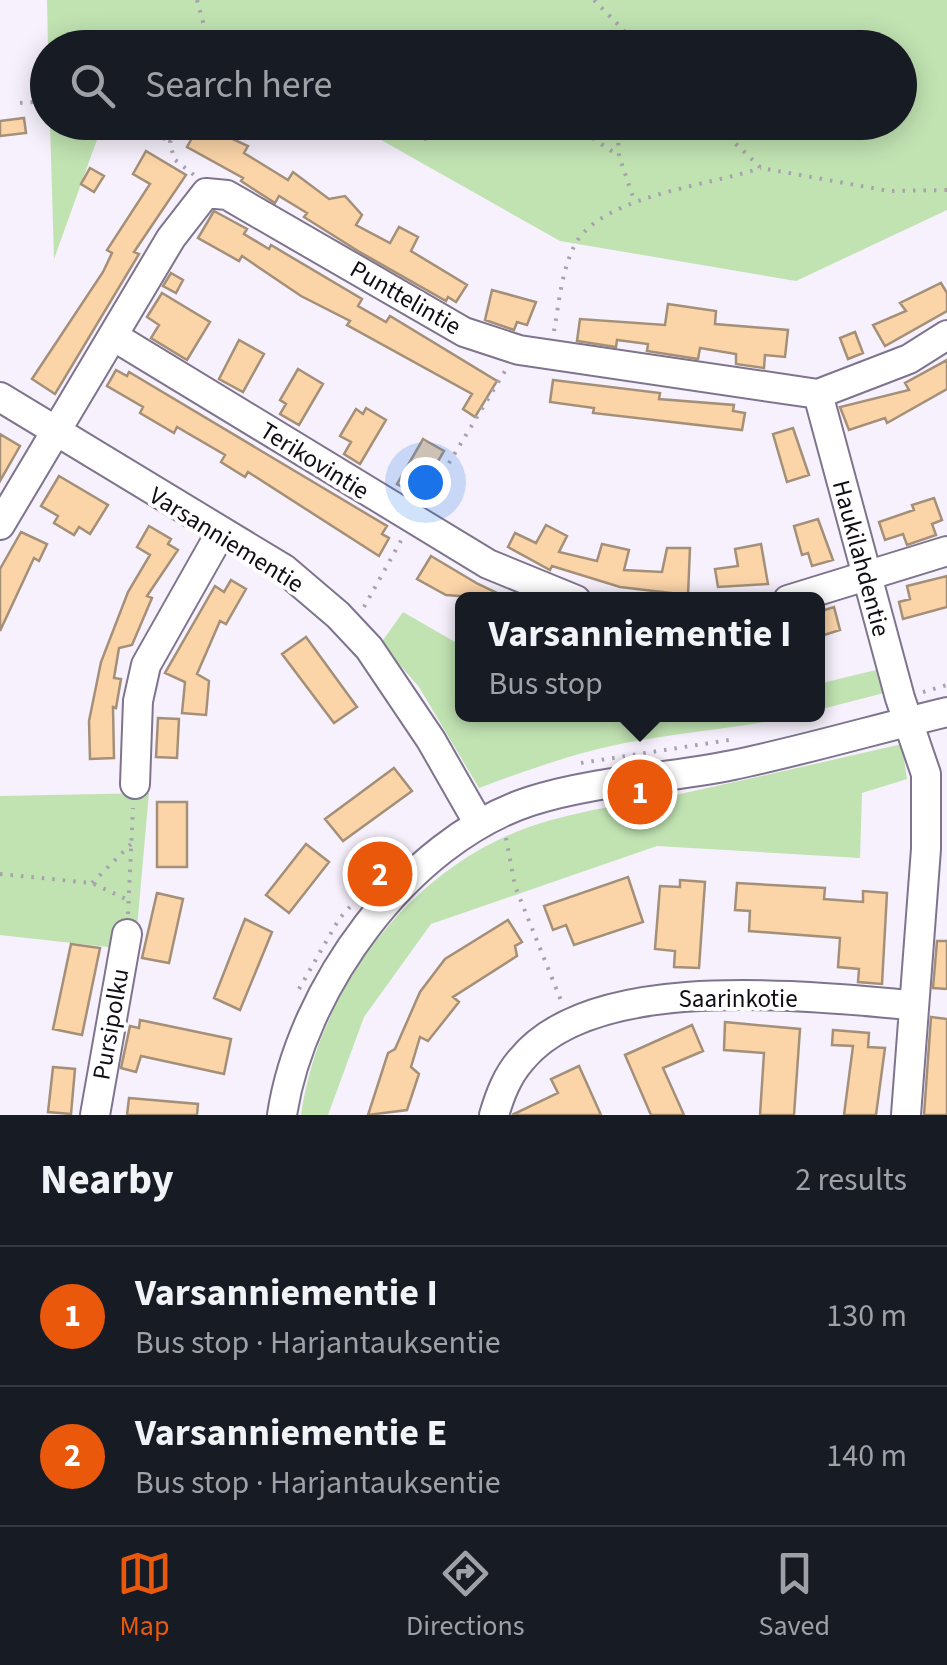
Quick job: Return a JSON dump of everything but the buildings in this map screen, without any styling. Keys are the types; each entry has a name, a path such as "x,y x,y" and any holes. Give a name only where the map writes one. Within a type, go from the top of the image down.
{"street":[{"path":"0,525 170,238 206,194"},
{"name":"Punttelintie","path":"206,194 227,195 464,332 550,356 818,394 909,359 947,335"},
{"name":"Terikovintie","path":"113,336 488,564 556,592"},
{"name":"Haukilahdentie","path":"818,394 905,709"},
{"name":"Varsanniementie","path":"0,397 220,534 284,569 363,641 490,819"},
{"path":"135,784 138,701 146,665 220,534"},
{"path":"816,592 947,551"},
{"path":"282,1115 300,1045 330,980 347,955 428,862 490,819 585,785 729,766 905,709 947,712"},
{"path":"905,709 936,808 912,1005 906,1115"},
{"name":"Pursipolku","path":"95,1115 126,934"},
{"name":"Saarinkotie","path":"494,1115 508,1077 523,1056 572,1026 658,998 702,994 912,1005"}],"path":[{"path":"197,0 205,30"},
{"path":"594,0 623,30"},
{"path":"20,103 30,102"},
{"path":"167,140 174,159 202,181 206,194"},
{"path":"595,140 619,156"},
{"path":"618,140 619,156 635,202"},
{"path":"732,140 761,168"},
{"path":"550,356 574,245 586,229 635,202 761,168 889,190 947,190"},
{"path":"363,641 360,617 376,579 519,350"},
{"path":"905,709 947,685"},
{"path":"569,766 730,740"},
{"path":"126,934 135,784"},
{"path":"490,819 572,1026"},
{"path":"92,884 131,844"},
{"path":"0,874 92,884 128,900"},
{"path":"296,995 339,919 380,874"}],"green space":[{"path":"47,0 947,0 947,210 796,281 560,241 381,140 917,140 917,30 48,30"},
{"path":"50,140 97,140 54,259"},
{"path":"403,612 455,642 455,722 763,722 616,745 479,788 419,687 381,643"},
{"path":"880,669 888,692 825,708 825,682"},
{"path":"902,744 907,779 862,793 860,858 657,846 431,924 364,1017 328,1115 301,1115 324,1032 366,955 424,889 459,863 517,831 563,817"},
{"path":"149,793 135,950 0,935 0,796"}],"place":[{"name":"Varsanniementie I","path":"640,792"},
{"name":"Varsanniementie E","path":"380,874"}]}
